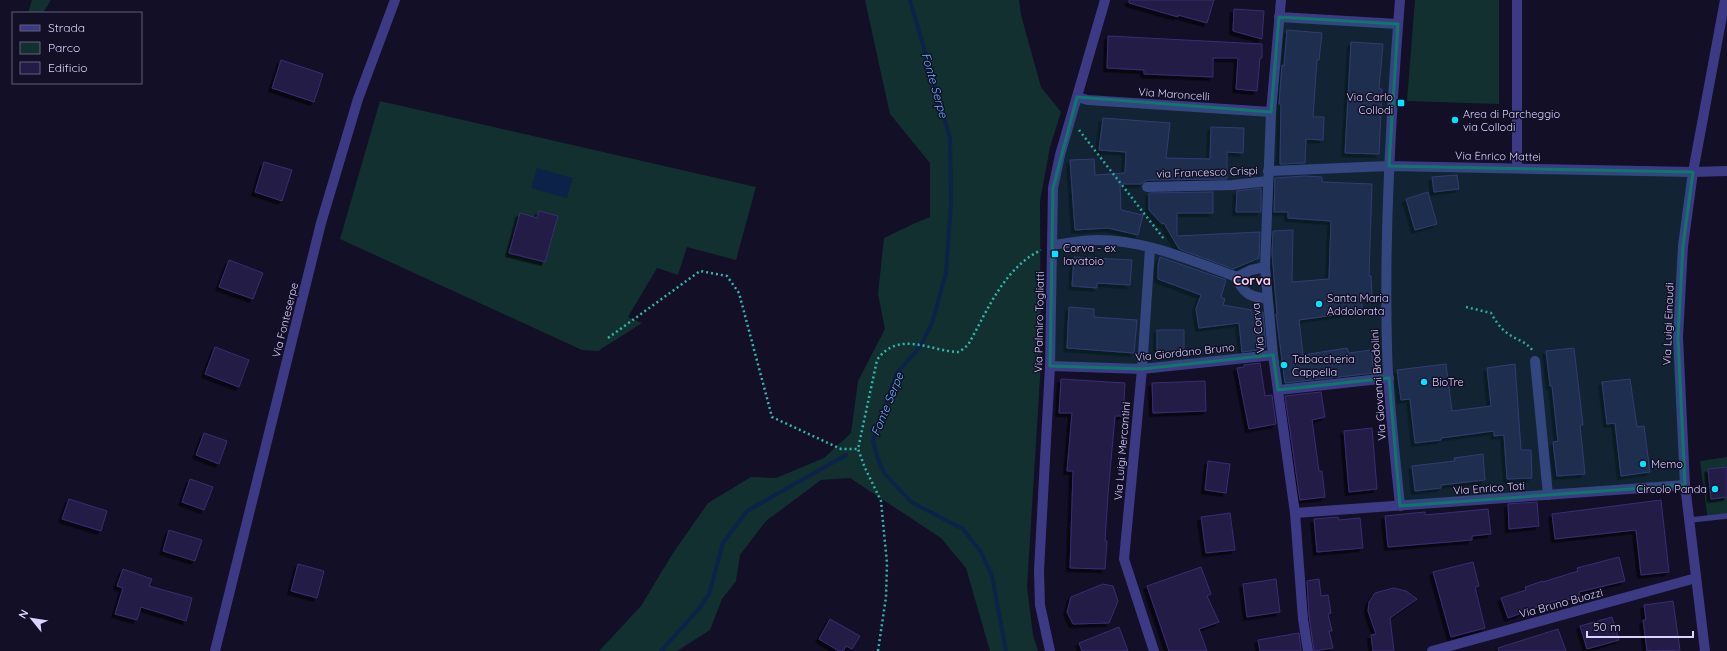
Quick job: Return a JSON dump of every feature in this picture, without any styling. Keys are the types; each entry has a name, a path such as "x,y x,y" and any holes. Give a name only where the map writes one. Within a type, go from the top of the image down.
{"street":[{"name":"Via Fonteserpe","path":"215,651 321,223 358,99 395,0"},
{"name":"Via Palmiro Togliatti","path":"1050,651 1040,605 1039,571 1050,366 1053,188 1068,127 1105,0"},
{"name":"Via Corva","path":"1280,0 1271,112 1265,267 1273,355 1294,513 1302,619 1308,651"},
{"path":"1389,166 1400,0"},
{"path":"1517,0 1517,168"},
{"name":"Via Luigi Einaudi","path":"1705,651 1685,486 1677,349 1683,246 1693,172 1725,0"},
{"path":"1279,17 1398,24"},
{"name":"Via Maroncelli","path":"1077,97 1088,100 1271,112"},
{"name":"Via Enrico Mattei","path":"1268,171 1389,166 1693,172 1727,171"},
{"name":"Via Giovanni Brodolini","path":"1389,166 1386,280 1389,378 1400,506"},
{"name":"via Francesco Crispi","path":"1147,187 1233,185 1268,181"},
{"path":"1053,245 1099,240 1150,248 1173,254 1237,277 1243,290 1248,295 1267,298"},
{"name":"Via Luigi Mercantini","path":"1150,248 1142,369 1124,559 1154,651"},
{"path":"1237,277 1250,270 1265,267"},
{"name":"Via Giordano Bruno","path":"1050,366 1142,369 1273,355"},
{"path":"1535,361 1548,495"},
{"path":"1278,390 1389,378"},
{"name":"Via Enrico Toti","path":"1294,513 1685,486"},
{"name":"Via Bruno Buozzi","path":"1432,651 1696,578"}],"lane":[{"path":"1690,520 1727,516"}],"path":[{"path":"1068,127 1080,130 1162,235 1173,254"},
{"path":"878,651 886,597 887,563 884,525 881,502 858,449 877,360 883,352 889,349 916,344 951,352 959,352 968,345 1004,280 1015,268 1027,259 1053,245"},
{"path":"608,338 700,271 727,276 739,293 772,417 841,449 858,449"},
{"path":"1466,307 1491,313 1495,320 1507,333 1522,340 1533,350 1535,361"}],"highlighted area":[{"path":"1279,17 1398,24 1389,166 1693,172 1683,246 1678,337 1685,485 1400,506 1389,378 1278,390 1273,355 1142,369 1050,366 1053,188 1077,97 1271,112"}],"green space":[{"path":"32,0 51,0 44,12 28,12"},
{"path":"865,0 1019,0 1021,15 1041,87 1061,112 1050,147 1040,201 1041,362 1027,587 1033,635 1038,651 990,651 966,568 941,538 850,478 821,480 766,521 740,555 736,581 722,599 710,630 677,651 599,651 641,606 673,553 708,503 751,477 776,478 824,458 851,433 858,381 885,329 878,294 884,238 930,217 930,163 890,114"},
{"path":"1415,0 1499,0 1499,104 1407,101"},
{"path":"380,101 756,187 736,260 687,247 678,275 657,268 628,317 642,323 598,351 582,350 340,239","holes":["539,211 558,216 545,262 509,252 520,214 537,218"]},
{"name":"Circolo Panda","path":"1727,457 1727,518 1708,521 1700,461"}],"water":[{"path":"537,168 573,178 567,198 531,188"}],"building":[{"path":"1129,0 1214,0 1207,23 1178,15 1178,17 1129,3"},
{"path":"1234,9 1264,11 1262,39 1233,31"},
{"path":"1287,30 1322,33 1319,60 1317,60 1313,117 1324,117 1323,140 1306,139 1305,163 1280,164 1281,104 1279,104 1282,65 1284,66"},
{"path":"1108,36 1262,44 1262,58 1260,58 1257,91 1236,89 1238,58 1213,58 1213,77 1144,74 1144,70 1107,68"},
{"path":"1351,42 1383,44 1379,89 1382,89 1379,154 1345,153"},
{"path":"281,60 323,74 314,102 272,88"},
{"path":"1103,118 1170,123 1166,158 1210,159 1211,127 1244,128 1243,153 1227,152 1227,179 1147,180 1141,184 1120,184 1121,210 1143,215 1138,235 1108,228 1075,230 1070,160 1094,159 1095,175 1125,173 1126,152 1099,150"},
{"path":"264,162 292,170 282,201 255,192"},
{"path":"1457,175 1459,189 1434,192 1432,177"},
{"path":"1305,176 1322,177 1322,182 1372,184 1369,276 1371,276 1372,296 1362,297 1362,311 1299,320 1303,355 1347,348 1349,353 1371,350 1374,373 1285,383 1276,314 1272,253 1273,231 1293,230 1292,282 1329,279 1331,221 1288,218 1288,212 1274,212 1275,178"},
{"path":"1261,188 1261,212 1236,212 1237,191"},
{"path":"1213,192 1213,213 1177,213 1177,236 1260,232 1259,258 1233,269 1179,249 1164,223 1162,224 1149,210 1149,193"},
{"path":"1428,192 1437,224 1415,230 1406,199"},
{"path":"539,211 558,216 545,262 509,253 520,213 537,218"},
{"path":"1074,257 1132,260 1130,285 1097,283 1097,288 1072,286"},
{"path":"1160,257 1226,280 1221,297 1225,299 1223,305 1263,312 1266,347 1258,348 1258,350 1242,352 1239,323 1199,328 1196,309 1201,295 1158,279 1158,265"},
{"path":"229,260 263,273 253,299 219,287"},
{"path":"1069,307 1094,309 1094,317 1137,320 1134,353 1067,348"},
{"path":"1157,330 1184,330 1184,354 1157,354"},
{"path":"215,347 249,360 239,387 205,374"},
{"path":"1574,348 1583,425 1580,425 1585,474 1557,476 1553,442 1558,441 1552,386 1550,386 1546,351"},
{"path":"1260,363 1265,396 1272,395 1276,424 1249,429 1237,368 1244,367 1244,365"},
{"path":"1446,364 1452,411 1491,406 1487,368 1515,364 1521,450 1531,450 1532,478 1507,479 1504,435 1494,436 1494,431 1415,443 1410,399 1401,400 1397,370"},
{"path":"1061,379 1125,383 1123,416 1115,416 1108,494 1105,569 1070,568 1073,471 1067,471 1072,413 1059,413"},
{"path":"1630,379 1637,427 1644,426 1650,472 1621,476 1615,423 1607,424 1602,382"},
{"path":"1205,381 1206,411 1153,413 1152,383"},
{"path":"1321,392 1325,417 1312,420 1319,471 1322,471 1325,497 1300,500 1285,396"},
{"path":"1372,428 1377,489 1349,492 1344,431"},
{"path":"204,433 227,441 219,464 196,455"},
{"path":"1483,454 1485,480 1441,485 1441,488 1415,491 1412,466 1455,461 1454,458"},
{"path":"1208,461 1230,464 1226,493 1205,490"},
{"path":"1727,467 1727,497 1711,499 1708,469"},
{"path":"190,479 213,487 204,510 182,502"},
{"path":"69,499 107,511 101,531 62,519"},
{"path":"1661,500 1669,572 1641,575 1636,530 1555,539 1552,514"},
{"path":"1537,502 1539,526 1509,529 1508,504"},
{"path":"1488,509 1491,534 1472,536 1472,540 1388,547 1385,516 1425,512 1425,515"},
{"path":"1230,513 1235,550 1206,553 1201,517"},
{"path":"1338,517 1339,520 1360,518 1363,548 1317,552 1314,519"},
{"path":"169,530 202,540 195,561 163,551"},
{"path":"1619,557 1625,581 1579,592 1580,596 1558,603 1557,600 1508,618 1501,598 1526,590 1525,587 1578,571 1577,568"},
{"path":"1473,562 1479,586 1475,587 1485,628 1451,637 1433,572"},
{"path":"298,564 324,571 317,598 291,591"},
{"path":"1201,567 1211,594 1207,596 1219,622 1199,629 1207,651 1169,651 1147,586"},
{"path":"123,569 152,579 149,586 192,598 186,621 141,607 137,620 115,614 123,588 117,586"},
{"path":"1276,579 1280,612 1247,617 1243,584"},
{"path":"1319,579 1321,596 1328,595 1331,613 1328,614 1332,631 1329,631 1333,648 1314,651 1309,616 1307,581"},
{"path":"1103,584 1113,586 1118,601 1109,623 1073,624 1067,612 1071,597"},
{"path":"1393,588 1406,591 1417,599 1390,618 1394,651 1373,651 1371,635 1376,634 1368,611 1369,602 1375,593"},
{"path":"1673,601 1680,650 1647,651 1643,620 1646,620 1644,605"},
{"path":"1612,617 1619,640 1587,649 1580,626"},
{"path":"830,619 860,636 852,649 846,646 843,651 839,651 819,639"},
{"path":"1119,627 1128,651 1082,651 1079,643"},
{"path":"1558,629 1566,651 1499,651 1498,648"},
{"path":"1299,633 1301,651 1260,651 1258,640"}],"waterway":[{"name":"Fonte Serpe","path":"910,0 950,138 951,203 946,273 932,323 920,347 897,373 873,440 878,460 885,474 911,502 963,529 981,552 992,576 1006,651"},
{"name":"Fonte Serpe","path":"661,651 698,610 709,594 723,543 747,511 846,455"}],"place":[{"name":"Via Carlo Collodi","path":"1401,103"},
{"name":"Area di Parcheggio via Collodi","path":"1455,120"},
{"name":"Corva - ex lavatoio","path":"1055,254"},
{"name":"Santa Maria Addolorata","path":"1319,304"},
{"name":"Tabaccheria Cappella","path":"1284,365"},
{"name":"BioTre","path":"1424,382"},
{"name":"Memo","path":"1643,464"},
{"name":"Circolo Panda","path":"1715,489"}],"district":[{"name":"Corva","path":"1252,280"}]}
